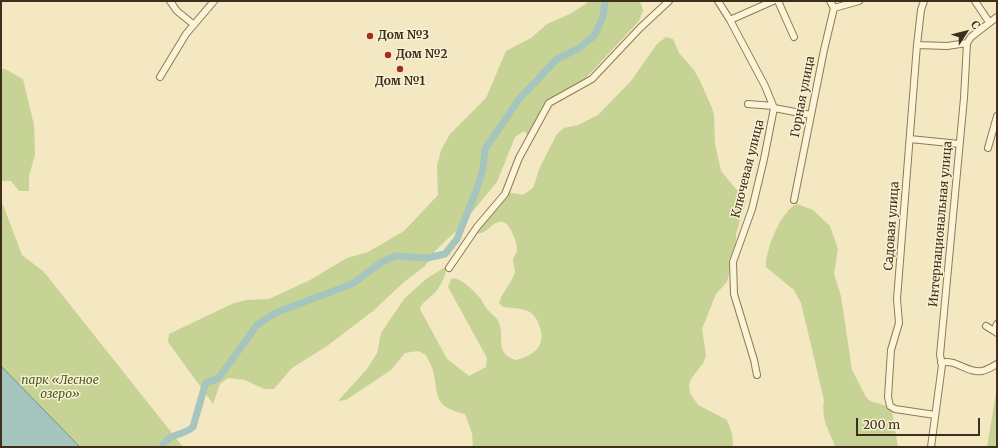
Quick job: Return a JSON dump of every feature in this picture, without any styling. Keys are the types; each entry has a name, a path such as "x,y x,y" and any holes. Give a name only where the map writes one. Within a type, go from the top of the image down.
{"street":[{"path":"170,1 177,11 193,24"},
{"path":"160,77 193,24 214,1"},
{"path":"449,268 477,227 505,194 519,158 549,103 592,79 640,28 669,1"},
{"name":"Ключевая улица","path":"718,1 730,20 765,86 773,107 764,159 752,209 733,262 734,294 754,360 757,375"},
{"path":"730,20 773,1"},
{"path":"778,1 794,38"},
{"path":"830,1 834,8 860,1"},
{"name":"Садовая улица","path":"924,1 921,10 917,45 897,299 899,323 891,350 888,397 890,406 895,409 935,415"},
{"path":"975,1 989,22"},
{"name":"Горная улица","path":"794,200 834,8"},
{"path":"917,45 950,46 967,43 989,22 997,17"},
{"name":"Интернациональная улица","path":"931,447 942,363 940,355 966,74 967,43"},
{"path":"748,104 773,107 811,115"},
{"path":"988,148 994,138 997,116"},
{"path":"910,139 959,144"},
{"path":"986,326 995,332 997,324"},
{"path":"942,363 948,362 972,370 981,371 997,364"}],"green space":[{"path":"587,1 640,1 643,10 639,21 583,81 546,101 528,135 524,131 515,137 497,182 458,229 436,250 425,266 404,282 373,311 327,346 292,368 274,389 264,389 245,380 228,378 220,384 213,404 168,342 169,334 234,303 246,300 269,299 310,280 347,258 368,252 404,231 438,195 437,166 441,150 450,134 486,98 506,51 531,38 547,24 570,14 587,3"},
{"path":"666,37 673,39 679,53 694,70 701,83 714,114 715,144 721,171 746,201 736,234 736,242 729,261 727,282 716,294 702,329 706,355 704,362 691,379 689,385 690,393 698,405 727,420 732,433 733,447 473,447 472,433 465,414 447,407 439,399 433,370 426,355 418,351 405,353 391,370 346,400 338,401 367,369 377,353 381,333 404,299 426,279 447,266 445,276 440,285 420,309 447,359 469,376 486,367 487,358 448,287 451,279 454,278 458,279 471,289 497,319 501,332 502,349 509,357 516,360 523,358 538,348 540,344 541,332 534,315 525,310 503,307 499,303 515,272 513,259 517,248 511,230 506,223 499,222 495,223 484,232 476,233 497,208 507,192 523,195 533,188 540,167 557,134 564,128 578,125 598,115 631,81 657,44"},
{"path":"1,69 5,69 23,79 34,125 35,155 29,176 29,191 19,191 11,181 1,181"},
{"path":"797,204 813,210 830,226 838,249 834,274 841,296 852,370 866,397 870,401 886,406 892,412 898,447 835,447 826,425 823,408 824,400 801,303 794,290 766,267 768,251 775,232 785,214"},
{"name":"парк «Лесное озеро»","path":"1,205 3,205 22,255 44,272 183,447 1,447"},
{"path":"997,392 997,447 987,447 996,393"}],"water":[{"path":"1,366 80,447 1,447"}],"waterway":[{"path":"162,447 168,439 193,427 205,385 207,382 215,380 220,376 257,325 275,313 352,284 382,262 395,256 427,258 445,254 457,239 476,191 483,169 485,149 520,98 557,59 579,48 594,36 603,17 605,1"}],"place":[{"name":"Дом №3","path":"370,36"},
{"name":"Дом №2","path":"388,55"},
{"name":"Дом №1","path":"400,69"}]}
